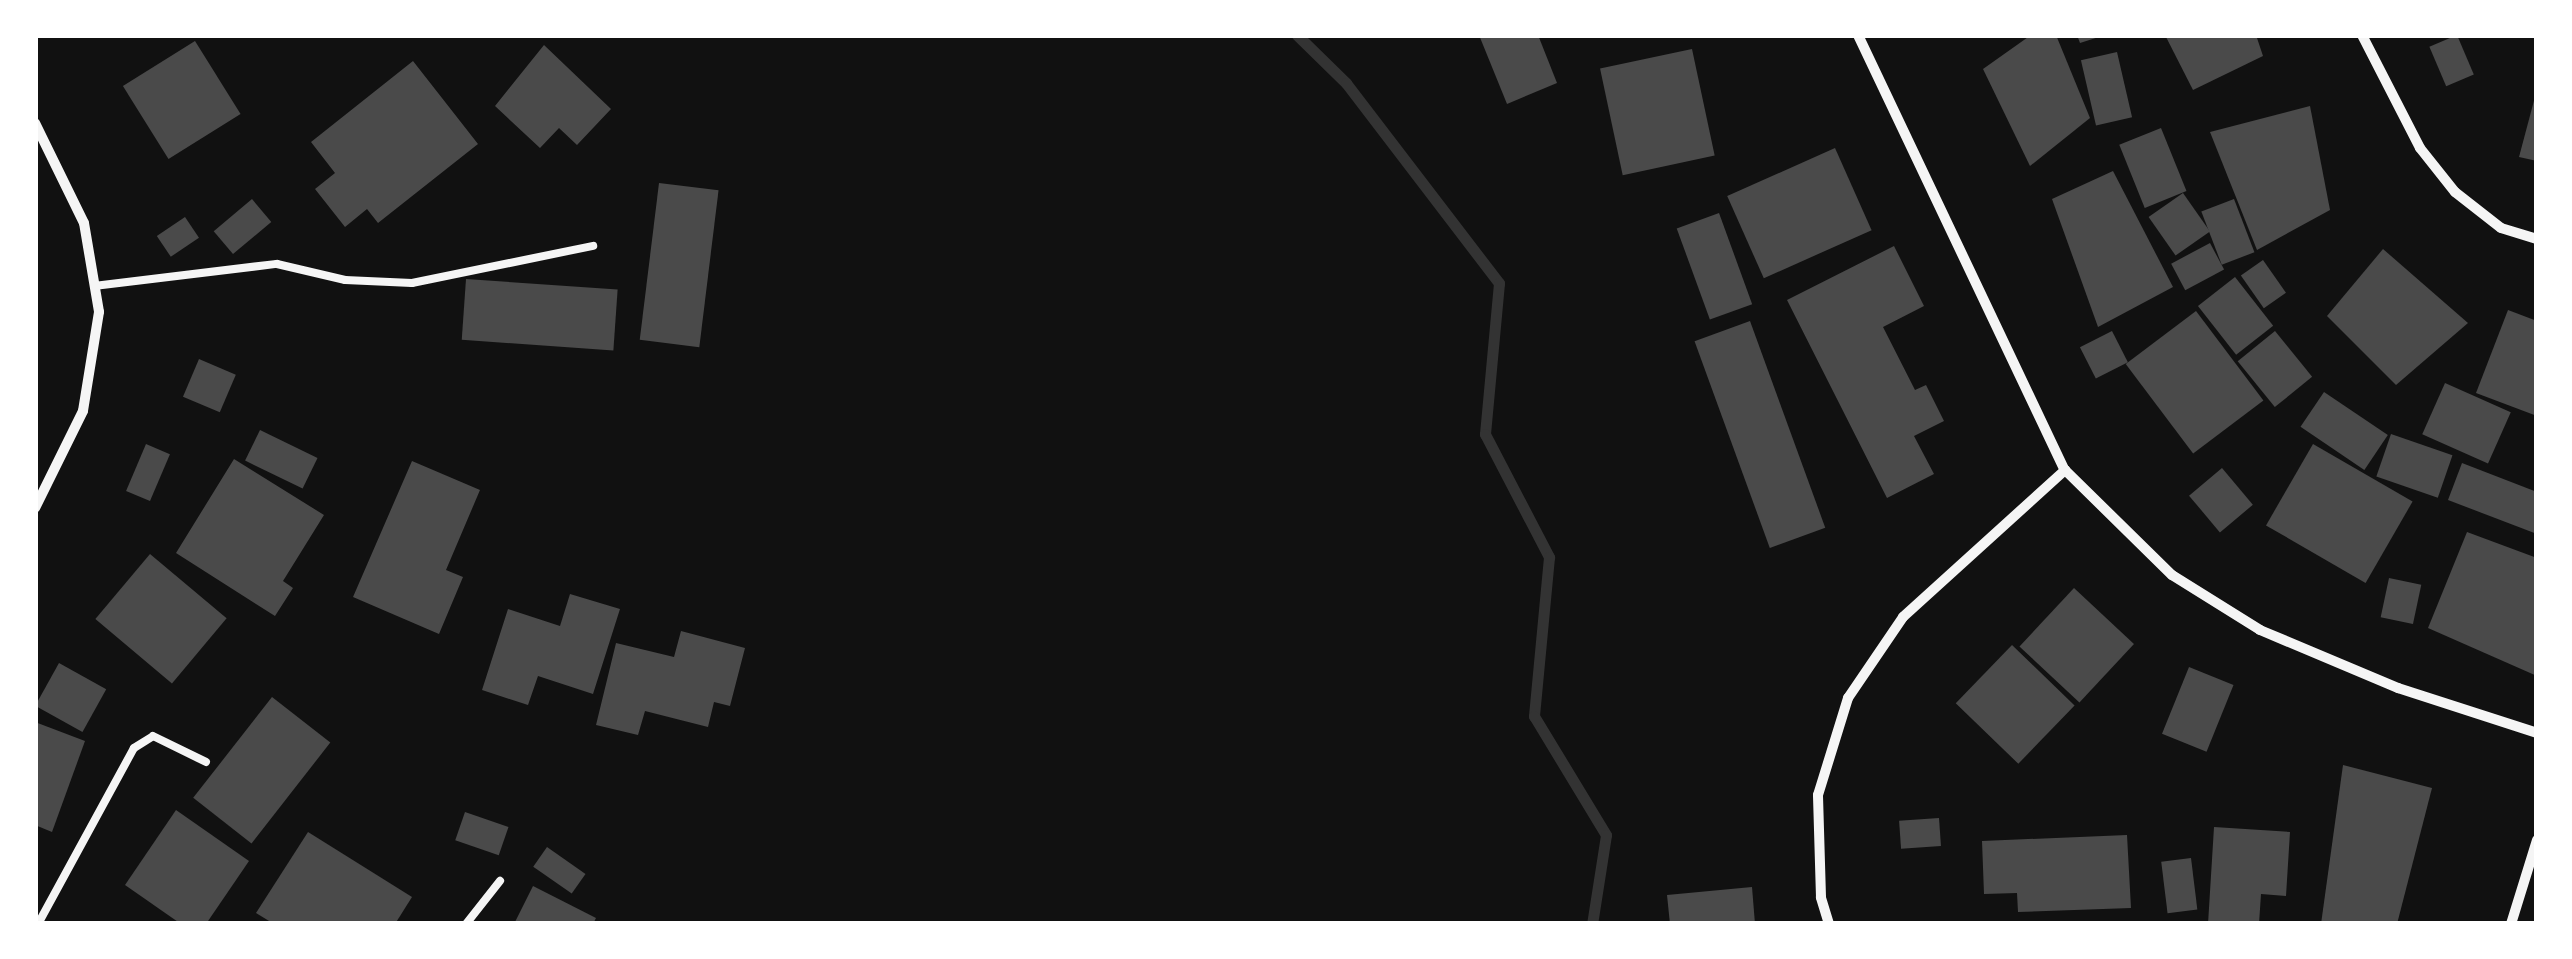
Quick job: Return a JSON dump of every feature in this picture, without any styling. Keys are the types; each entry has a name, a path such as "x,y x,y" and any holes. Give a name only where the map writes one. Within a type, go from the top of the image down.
{"street":[{"path":"1858,35 2065,470 2172,575 2260,630 2398,688 2537,733"},
{"path":"2362,35 2420,148 2455,192 2501,228 2537,240"},
{"path":"35,122 84,223 99,312 84,411 35,508"},
{"path":"1829,924 1821,897 1818,796 1848,698 1903,617 2065,470"},
{"path":"2511,924 2537,840"}],"lane":[{"path":"94,286 277,264 344,280 412,283 594,246"},
{"path":"38,924 134,748 153,736 206,762"},
{"path":"466,924 500,881"}],"building":[{"path":"1479,35 1538,35 1557,83 1507,104"},
{"path":"2031,35 2056,35 2090,118 2030,166 1983,69"},
{"path":"2077,35 2102,35 2102,36 2080,43"},
{"path":"2165,35 2256,35 2263,56 2193,90"},
{"path":"2457,35 2474,75 2446,86 2429,47"},
{"path":"195,41 241,114 168,159 123,86"},
{"path":"544,45 611,109 577,145 559,128 540,148 495,106"},
{"path":"1692,49 1715,156 1623,175 1600,69"},
{"path":"2117,52 2132,117 2096,126 2081,60"},
{"path":"413,61 478,144 378,223 367,209 345,227 315,189 335,173 311,142"},
{"path":"2537,94 2537,161 2519,157"},
{"path":"2310,106 2330,210 2257,250 2210,132"},
{"path":"2161,128 2186,191 2145,208 2119,145"},
{"path":"1835,148 1872,230 1764,278 1727,196"},
{"path":"2113,171 2173,287 2098,327 2052,199"},
{"path":"659,183 719,190 699,347 640,340"},
{"path":"2183,193 2210,232 2176,256 2149,217"},
{"path":"252,199 271,222 233,254 214,231"},
{"path":"2234,199 2254,252 2222,265 2201,212"},
{"path":"1719,213 1752,304 1710,320 1677,228"},
{"path":"185,217 199,238 171,257 157,236"},
{"path":"2210,243 2224,269 2185,290 2171,264"},
{"path":"1894,246 1924,306 1883,327 1915,390 1926,385 1944,421 1914,436 1934,474 1887,498 1787,300"},
{"path":"2383,249 2468,323 2396,385 2327,316"},
{"path":"2263,260 2286,293 2264,308 2241,275"},
{"path":"2235,277 2273,326 2236,355 2198,306"},
{"path":"466,279 618,290 613,350 462,340"},
{"path":"2508,310 2537,321 2537,416 2476,393"},
{"path":"2196,311 2263,400 2193,453 2126,364"},
{"path":"1750,321 1825,528 1770,548 1695,341"},
{"path":"2112,331 2128,362 2096,379 2080,347"},
{"path":"2275,331 2312,377 2275,407 2238,361"},
{"path":"199,359 236,375 220,412 183,397"},
{"path":"2445,383 2511,412 2488,463 2422,434"},
{"path":"2324,392 2388,435 2364,470 2301,427"},
{"path":"260,430 318,458 303,489 245,461"},
{"path":"2391,434 2452,455 2438,498 2376,477"},
{"path":"146,444 170,454 150,501 126,491"},
{"path":"2313,444 2413,502 2366,583 2266,525"},
{"path":"234,459 324,515 283,581 293,588 275,616 176,553"},
{"path":"412,461 480,490 446,570 463,577 439,634 353,597"},
{"path":"2462,463 2537,492 2537,534 2448,500"},
{"path":"2222,468 2253,505 2220,532 2189,496"},
{"path":"2467,532 2537,558 2537,676 2428,628"},
{"path":"150,554 227,618 172,683 95,619"},
{"path":"2389,578 2421,585 2413,624 2381,617"},
{"path":"2074,588 2134,644 2079,702 2019,647"},
{"path":"570,594 620,609 593,694 538,676 528,705 482,690 508,609 560,626"},
{"path":"681,631 745,648 730,706 714,702 708,727 645,711 638,735 596,725 616,643 674,657"},
{"path":"2012,645 2075,705 2018,764 1956,703"},
{"path":"59,663 106,689 82,732 35,706"},
{"path":"2189,667 2234,685 2207,752 2162,734"},
{"path":"272,697 330,743 252,843 193,798"},
{"path":"35,722 85,741 52,832 35,825"},
{"path":"2343,765 2432,788 2397,924 2321,924"},
{"path":"176,810 249,861 206,924 181,924 125,885"},
{"path":"465,812 508,827 499,855 455,840"},
{"path":"1939,818 1941,846 1901,849 1899,821"},
{"path":"2214,827 2290,832 2286,896 2261,894 2259,924 2208,924"},
{"path":"308,832 412,897 395,924 274,924 256,913"},
{"path":"2127,835 2131,908 2018,912 2017,893 1984,894 1982,841"},
{"path":"547,847 586,874 572,894 533,867"},
{"path":"2191,858 2197,910 2168,913 2161,862"},
{"path":"533,886 596,918 593,924 514,924"},
{"path":"1752,887 1755,924 1670,924 1667,895"}],"waterway":[{"path":"1297,35 1346,83 1499,283 1485,434 1549,557 1534,716 1606,835 1592,924"}]}
